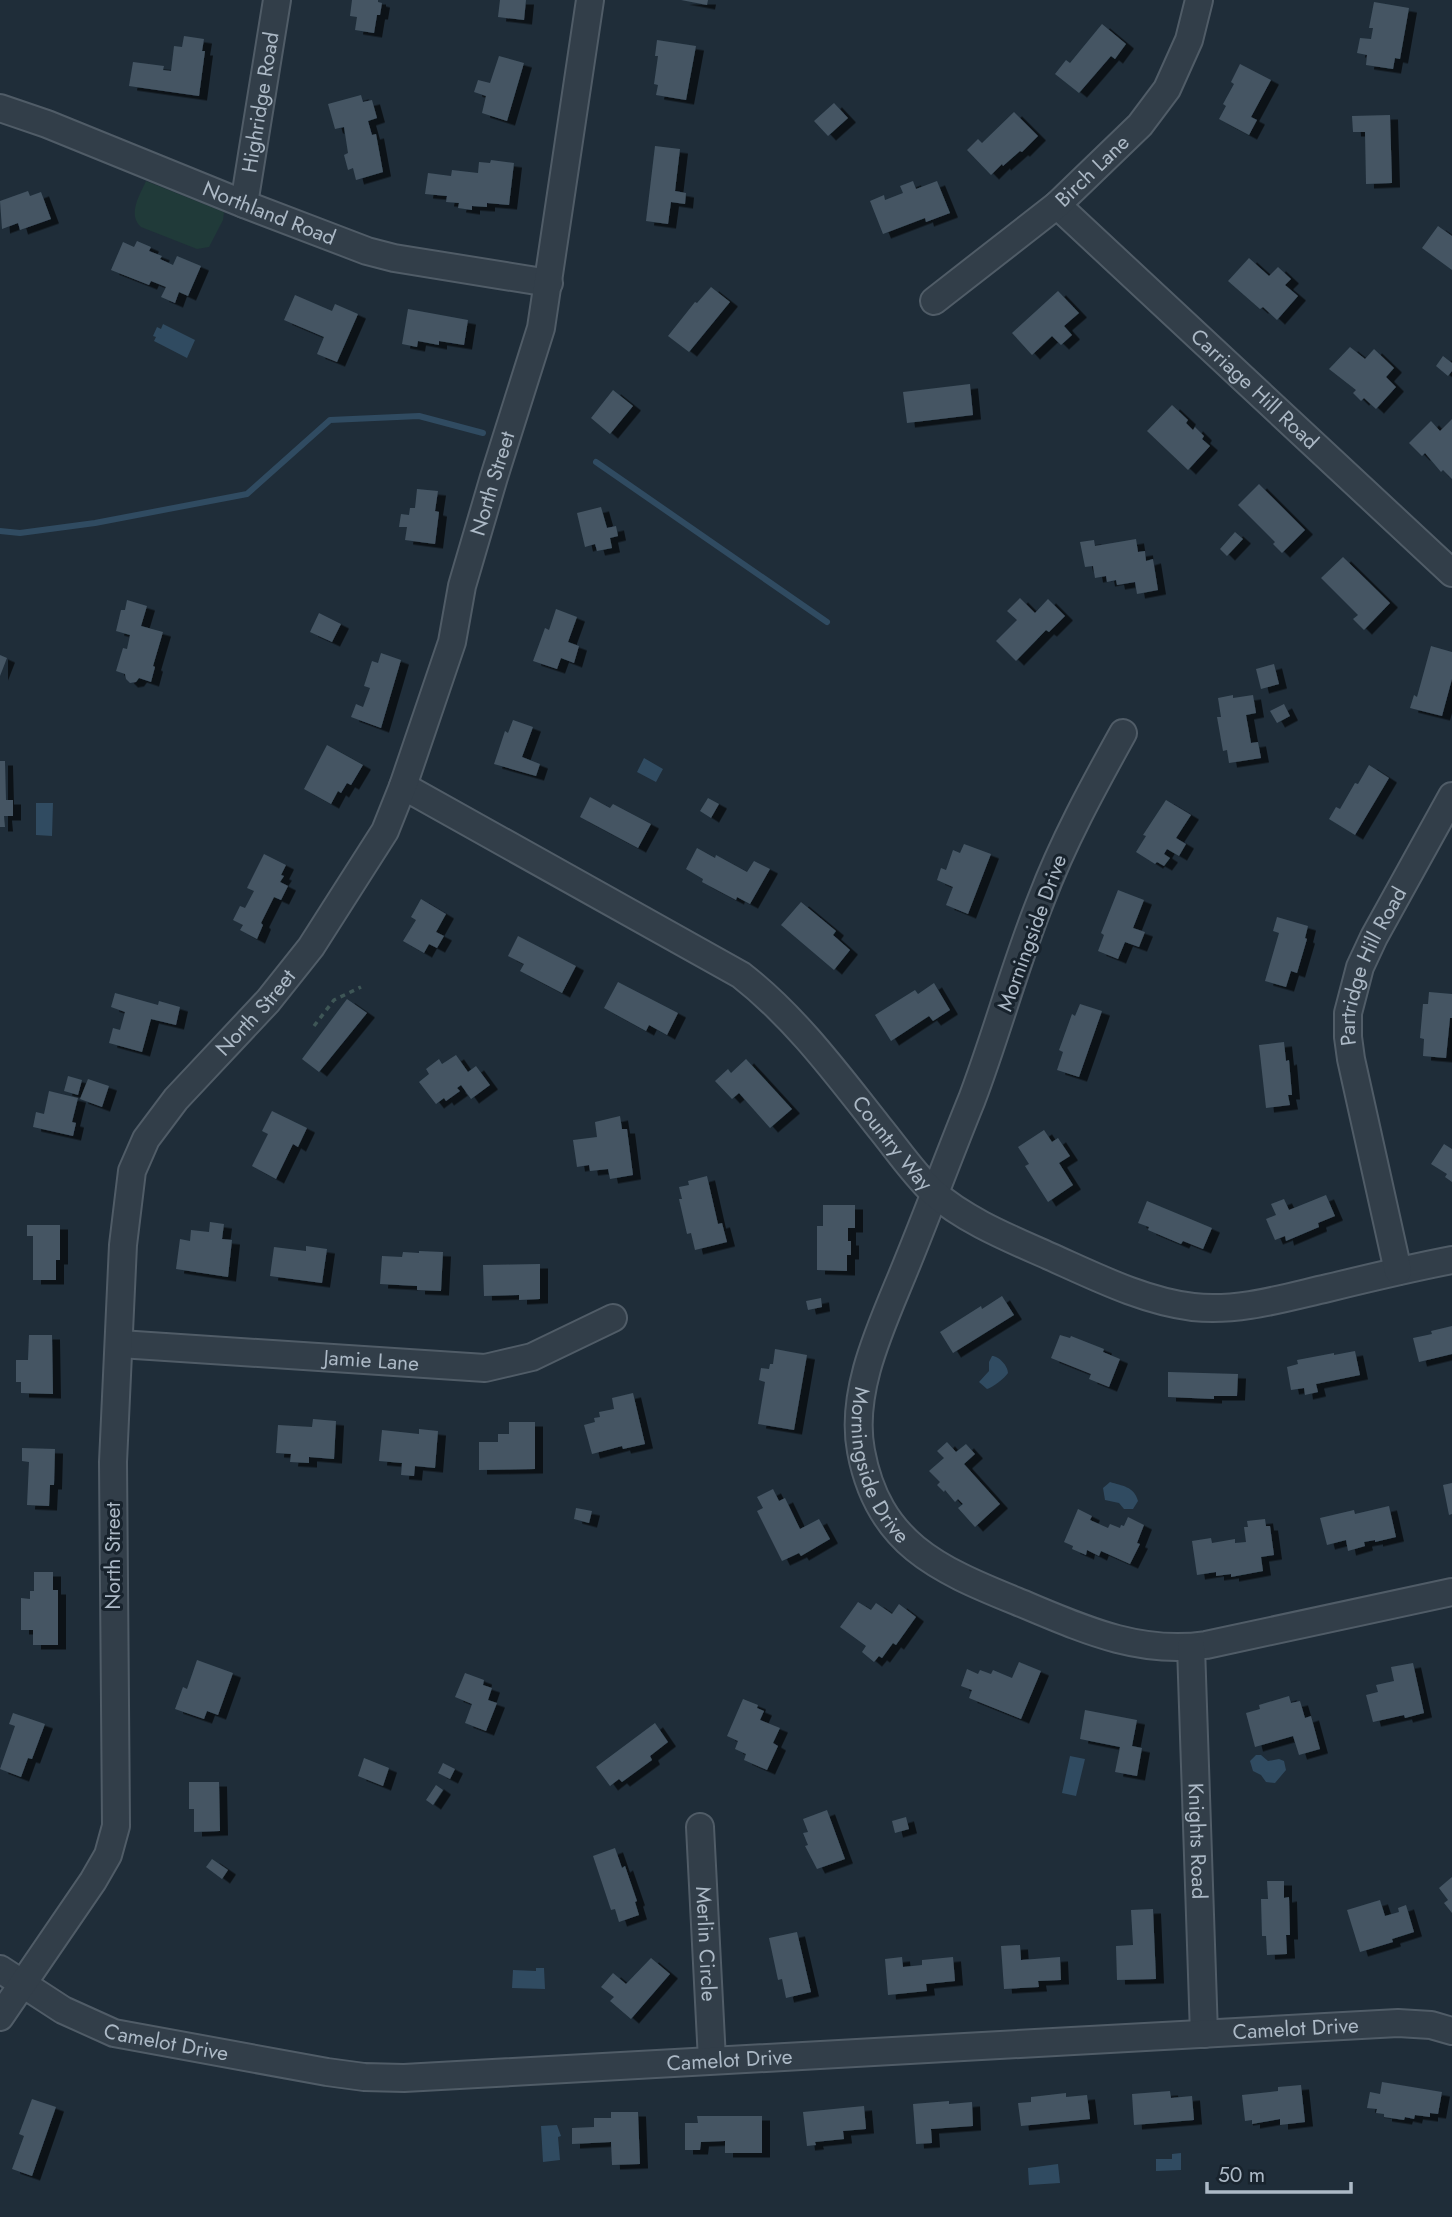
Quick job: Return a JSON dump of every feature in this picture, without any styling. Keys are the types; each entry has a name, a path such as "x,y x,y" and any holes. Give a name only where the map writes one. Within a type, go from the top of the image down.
{"street":[{"name":"Highridge Road","path":"244,204 277,0"},
{"name":"North Street","path":"0,2017 93,1881 108,1855 116,1826 113,1462 126,1211 132,1171 146,1139 176,1099 268,1001 312,947 385,831 403,786 452,642 462,586 541,328 590,0"},
{"name":"Birch Lane","path":"934,301 1057,205 1140,125 1167,89 1189,40 1199,0"},
{"name":"Northland Road","path":"0,108 381,255 549,283"},
{"name":"Carriage Hill Road","path":"1057,205 1452,573"},
{"name":"Morningside Drive","path":"1123,733 1067,839 1041,900 974,1092 889,1308 860,1396 864,1467 877,1500 897,1530 936,1565 1100,1636 1165,1649 1191,1647 1452,1592"},
{"name":"Country Way","path":"403,786 741,975 759,989 809,1039 934,1193 989,1229 1085,1272 1163,1300 1193,1307 1233,1307 1264,1303 1452,1260"},
{"name":"Partridge Hill Road","path":"1398,1271 1353,1067 1348,1037 1349,1013 1360,967 1374,937 1452,796"},
{"name":"Jamie Lane","path":"120,1344 485,1367 533,1357 613,1318"},
{"name":"Knights Road","path":"1191,1647 1204,2034"},
{"name":"Merlin Circle","path":"701,1827 712,2060"},
{"name":"Camelot Drive","path":"0,1969 63,2010 114,2033 364,2077 404,2078 1398,2023 1431,2025 1452,2031"}],"path":[{"path":"314,1026 334,1000 361,987"}],"green space":[{"path":"146,181 224,212 223,220 209,247 197,249 141,227 137,222 135,210"}],"water":[{"path":"163,324 195,340 187,358 154,341 157,327 161,329"},
{"path":"644,758 663,769 656,782 637,772"},
{"path":"36,803 53,803 52,836 36,835"},
{"path":"992,1356 1003,1362 1008,1373 987,1389 979,1382 989,1371"},
{"path":"1110,1482 1134,1492 1138,1501 1133,1509 1124,1509 1119,1503 1105,1500 1103,1488"},
{"path":"1256,1755 1261,1755 1268,1761 1284,1761 1286,1770 1275,1783 1266,1782 1261,1775 1253,1771 1250,1761"},
{"path":"1070,1756 1085,1759 1076,1796 1062,1793"},
{"path":"536,1968 544,1968 545,1989 512,1988 513,1970 536,1971"},
{"path":"557,2125 561,2136 558,2137 560,2160 543,2162 541,2126"},
{"path":"1181,2153 1181,2170 1156,2171 1156,2159 1172,2159 1172,2154"},
{"path":"1058,2164 1060,2183 1029,2185 1028,2168"}],"building":[{"path":"352,0 378,0 382,3 374,33 355,30 357,17 350,16"},
{"path":"500,0 526,0 524,20 498,17"},
{"path":"681,0 708,0 707,5"},
{"path":"1374,2 1409,8 1400,59 1395,58 1393,69 1366,65 1367,55 1357,53 1360,38 1371,39 1373,28 1369,28"},
{"path":"1102,24 1126,44 1115,59 1111,56 1079,93 1055,74 1066,60 1070,63"},
{"path":"184,36 204,39 199,96 129,86 133,62 164,66 163,70 171,71 174,46 182,47"},
{"path":"657,40 696,46 686,100 656,95 658,85 654,84"},
{"path":"499,56 524,63 507,121 482,113 486,96 474,92 478,80 490,83"},
{"path":"1240,64 1271,80 1251,117 1257,120 1249,135 1219,119"},
{"path":"361,95 363,102 372,100 377,118 368,121 372,135 376,134 383,172 356,180 353,168 348,170 344,155 348,153 344,127 335,129 328,104"},
{"path":"834,103 848,118 828,136 814,121"},
{"path":"1014,112 1038,136 991,175 967,150 978,139 982,143"},
{"path":"1390,115 1392,183 1366,184 1365,132 1353,132 1352,116"},
{"path":"655,146 680,149 675,191 686,193 685,204 671,202 668,224 646,221"},
{"path":"491,160 514,163 509,205 487,203 487,207 472,206 472,210 458,208 459,203 446,202 447,196 425,194 428,173 451,176 452,170 478,173 479,162 490,163"},
{"path":"913,181 916,189 937,181 950,213 926,222 925,218 883,234 870,201 884,195 885,200 903,193 900,186"},
{"path":"28,191 30,196 41,192 51,219 20,230 18,223 2,229 0,201"},
{"path":"1438,226 1452,236 1452,270 1422,248"},
{"path":"137,241 151,247 149,251 162,256 160,259 173,265 177,256 201,266 188,296 179,292 175,303 161,297 166,287 151,281 149,285 111,270 123,242 134,247"},
{"path":"1249,258 1269,276 1278,267 1291,279 1285,285 1298,296 1277,320 1228,281"},
{"path":"711,287 730,302 689,352 668,336 695,302"},
{"path":"1058,291 1079,313 1064,326 1072,335 1061,345 1052,336 1032,355 1012,333"},
{"path":"295,295 332,311 335,304 358,314 337,362 317,354 324,337 284,320"},
{"path":"408,309 468,320 464,345 439,341 439,345 418,341 417,347 402,344"},
{"path":"1350,347 1365,359 1374,349 1394,368 1386,377 1396,387 1376,409 1364,398 1361,401 1353,393 1356,390 1329,369"},
{"path":"1443,356 1452,363 1452,371 1448,376 1436,366"},
{"path":"970,384 973,415 907,423 903,392"},
{"path":"613,390 633,406 610,434 591,418"},
{"path":"1172,405 1188,420 1186,423 1193,430 1195,427 1204,436 1202,439 1210,446 1188,470 1147,431"},
{"path":"1452,419 1452,479 1443,470 1441,472 1425,453 1422,456 1409,443 1431,421 1440,431"},
{"path":"1259,484 1305,530 1282,553 1273,544 1275,542 1238,505"},
{"path":"417,489 438,491 435,511 439,512 435,544 405,540 407,527 399,527 401,514 409,515 410,508 415,508"},
{"path":"601,507 607,528 616,526 618,536 610,538 612,548 597,551 595,544 585,547 577,513"},
{"path":"1235,532 1243,539 1227,556 1220,549"},
{"path":"1136,539 1138,552 1145,551 1146,561 1153,559 1158,590 1137,594 1135,582 1117,585 1116,580 1107,582 1106,576 1095,578 1093,566 1085,567 1080,542 1094,540 1095,546"},
{"path":"1343,557 1390,603 1364,630 1353,619 1358,615 1321,578"},
{"path":"1020,598 1035,613 1048,599 1065,616 1049,632 1046,630 1016,661 996,641 1017,620 1007,611"},
{"path":"127,600 147,606 141,626 163,632 151,682 139,678 130,683 125,674 116,671 123,648 127,649 130,635 116,631 121,610 125,610"},
{"path":"556,609 577,617 568,642 579,646 574,663 561,658 557,669 533,661 545,628 549,630"},
{"path":"319,613 341,624 332,642 310,632"},
{"path":"1431,646 1452,652 1452,679 1442,716 1410,708 1414,695 1417,697"},
{"path":"381,653 401,660 381,728 351,717 356,704 363,707 370,688 364,686 372,661 378,663"},
{"path":"0,655 7,658 0,676"},
{"path":"1274,664 1279,684 1261,689 1256,669"},
{"path":"1233,695 1233,698 1253,695 1256,713 1246,715 1251,743 1258,742 1261,758 1229,763 1227,750 1223,751 1217,717 1221,717 1218,698"},
{"path":"1284,704 1290,716 1277,723 1270,711"},
{"path":"513,720 533,727 522,757 540,764 536,776 494,764 505,731 508,733"},
{"path":"327,745 363,765 351,785 347,783 341,793 338,791 331,804 304,789"},
{"path":"0,761 5,761 6,800 13,800 13,816 4,816 5,827 0,827"},
{"path":"1369,765 1389,778 1355,835 1329,819 1336,807 1340,809"},
{"path":"590,797 610,808 613,804 651,824 638,848 580,817"},
{"path":"708,798 719,804 711,818 700,811"},
{"path":"1166,800 1191,815 1176,838 1186,844 1179,856 1167,849 1164,854 1170,858 1164,866 1157,862 1155,864 1136,852 1146,836 1143,835"},
{"path":"964,844 991,854 968,914 946,905 953,887 937,880 941,868 946,870 953,850 960,853"},
{"path":"697,848 747,872 754,861 770,869 750,904 737,897 736,900 702,882 703,879 686,869"},
{"path":"264,854 286,865 280,882 288,886 281,900 274,897 261,923 263,925 257,939 240,930 243,925 233,920 240,906 245,908 254,891 247,888"},
{"path":"1118,890 1144,900 1133,928 1145,932 1139,947 1125,942 1118,959 1098,951 1104,935 1101,933"},
{"path":"421,899 446,914 436,932 444,936 437,948 429,944 424,953 403,941 416,920 411,917"},
{"path":"801,902 836,931 833,935 850,950 834,970 781,925"},
{"path":"1277,917 1308,926 1297,973 1291,971 1286,987 1265,981 1279,933 1273,931"},
{"path":"518,936 576,966 562,993 520,971 524,964 508,956"},
{"path":"618,982 678,1013 667,1035 649,1025 646,1031 604,1008"},
{"path":"934,983 950,1010 933,1021 929,1016 891,1041 875,1015 915,990 918,994"},
{"path":"1429,992 1452,994 1452,1018 1446,1058 1423,1056 1424,1039 1420,1038 1423,1004 1428,1004"},
{"path":"115,993 158,1005 159,1001 180,1007 176,1025 151,1019 142,1052 109,1043 113,1028 120,1030 125,1012 111,1007"},
{"path":"347,999 367,1013 319,1072 302,1059"},
{"path":"1080,1004 1102,1011 1079,1077 1057,1070 1063,1052 1059,1050 1072,1014 1075,1016"},
{"path":"1284,1042 1286,1061 1289,1060 1292,1095 1288,1095 1290,1105 1266,1108 1259,1045"},
{"path":"456,1055 468,1072 476,1066 490,1085 471,1099 461,1085 457,1088 460,1091 446,1101 444,1098 436,1104 419,1082 429,1074 426,1069 439,1059 442,1064"},
{"path":"746,1059 792,1109 770,1128 739,1093 732,1099 715,1081 728,1069 731,1073"},
{"path":"68,1076 82,1080 78,1095 64,1091"},
{"path":"88,1079 109,1086 102,1107 80,1099"},
{"path":"49,1091 78,1098 72,1122 76,1123 73,1136 33,1127 36,1112 44,1114"},
{"path":"272,1111 307,1128 298,1147 293,1144 276,1179 252,1166 268,1134 262,1131"},
{"path":"620,1116 622,1129 627,1129 633,1175 610,1179 608,1169 590,1171 589,1165 577,1167 573,1140 597,1137 595,1122"},
{"path":"1044,1130 1052,1142 1058,1138 1070,1156 1059,1163 1073,1185 1048,1202 1025,1166 1029,1164 1018,1147"},
{"path":"1444,1144 1452,1149 1452,1182 1445,1177 1447,1174 1431,1164"},
{"path":"707,1176 718,1224 722,1223 727,1242 695,1250 691,1233 687,1234 679,1187 689,1185 688,1181"},
{"path":"1326,1195 1335,1216 1318,1223 1319,1227 1286,1241 1285,1236 1275,1240 1266,1219 1276,1215 1271,1204 1284,1199 1289,1210"},
{"path":"1147,1201 1212,1228 1203,1249 1183,1241 1181,1244 1138,1223"},
{"path":"823,1205 855,1205 855,1228 848,1228 851,1255 847,1255 847,1271 817,1270 817,1226 823,1226"},
{"path":"210,1222 224,1224 222,1239 232,1240 228,1277 176,1269 180,1239 190,1241 191,1230 209,1232"},
{"path":"27,1225 60,1225 60,1260 56,1260 56,1280 33,1280 33,1236 27,1236"},
{"path":"306,1246 327,1249 322,1283 270,1276 274,1247 306,1251"},
{"path":"403,1252 443,1252 441,1291 417,1290 417,1286 380,1284 382,1256 402,1257"},
{"path":"540,1264 540,1299 519,1300 519,1295 484,1296 483,1265"},
{"path":"1002,1296 1014,1315 953,1353 940,1332"},
{"path":"821,1298 822,1307 808,1310 806,1301"},
{"path":"1452,1326 1452,1354 1419,1362 1413,1338"},
{"path":"29,1335 52,1335 53,1394 21,1393 21,1382 16,1382 16,1360 28,1360"},
{"path":"1060,1335 1071,1336 1104,1349 1103,1352 1120,1359 1109,1387 1089,1379 1091,1374 1051,1358"},
{"path":"775,1349 807,1355 794,1430 758,1424 765,1382 759,1380 761,1368 769,1369 770,1364 773,1364"},
{"path":"1355,1351 1360,1375 1316,1384 1318,1392 1305,1395 1304,1388 1291,1390 1287,1367 1298,1364 1297,1360"},
{"path":"1168,1372 1238,1374 1237,1396 1214,1396 1214,1399 1168,1397"},
{"path":"633,1393 645,1444 623,1449 622,1446 592,1454 584,1425 595,1422 594,1418 600,1417 599,1412 614,1409 612,1398"},
{"path":"313,1419 336,1421 334,1459 309,1457 309,1463 290,1462 291,1454 276,1453 278,1425 312,1427"},
{"path":"509,1422 535,1422 535,1469 479,1470 479,1442 498,1442 498,1434 509,1434"},
{"path":"419,1429 438,1431 435,1468 415,1466 414,1476 401,1475 402,1463 379,1461 382,1430 419,1434"},
{"path":"947,1442 956,1452 966,1444 975,1454 964,1464 1000,1504 975,1527 958,1508 963,1504 958,1499 955,1502 945,1490 944,1492 937,1485 940,1482 929,1471 944,1458 937,1451"},
{"path":"22,1448 55,1449 54,1485 50,1485 49,1506 27,1505 29,1462 22,1461"},
{"path":"1452,1483 1452,1514 1449,1515 1443,1485"},
{"path":"773,1489 779,1501 785,1498 800,1529 819,1519 830,1539 801,1556 799,1553 782,1561 757,1511 763,1508 757,1497"},
{"path":"1389,1506 1396,1537 1364,1542 1365,1546 1348,1551 1346,1540 1327,1545 1320,1518"},
{"path":"576,1508 592,1511 589,1523 574,1519"},
{"path":"1078,1509 1092,1516 1090,1520 1108,1528 1110,1524 1120,1528 1121,1525 1124,1526 1128,1517 1144,1525 1137,1543 1140,1544 1130,1564 1101,1551 1099,1556 1087,1550 1086,1555 1064,1542"},
{"path":"1265,1519 1266,1526 1270,1526 1274,1555 1261,1557 1263,1571 1231,1577 1231,1574 1216,1576 1216,1572 1197,1575 1192,1541 1211,1538 1212,1543 1235,1539 1235,1543 1246,1542 1244,1527 1248,1527 1247,1521"},
{"path":"34,1572 53,1572 53,1590 58,1590 58,1645 33,1645 33,1630 21,1630 21,1598 30,1599 30,1591 34,1591"},
{"path":"858,1602 871,1610 876,1603 892,1614 899,1604 916,1617 896,1645 893,1643 882,1658 879,1656 874,1662 862,1652 866,1646 840,1627"},
{"path":"197,1660 233,1673 218,1715 207,1711 204,1719 175,1709 183,1687 187,1689"},
{"path":"1019,1662 1041,1671 1021,1719 969,1698 972,1690 961,1686 967,1669 978,1674 980,1670 991,1674 993,1670 1012,1678"},
{"path":"1413,1663 1424,1713 1373,1722 1366,1695 1378,1692 1376,1685 1394,1681 1391,1667"},
{"path":"465,1673 484,1680 483,1685 492,1688 488,1700 497,1703 486,1731 465,1723 472,1704 455,1697"},
{"path":"1289,1696 1291,1703 1300,1701 1305,1718 1311,1716 1320,1749 1299,1755 1293,1736 1255,1747 1246,1713 1260,1709 1259,1705"},
{"path":"743,1699 758,1705 757,1708 764,1711 760,1720 780,1728 773,1743 778,1746 767,1770 744,1760 746,1754 735,1749 738,1741 727,1736"},
{"path":"1085,1710 1137,1720 1132,1746 1142,1748 1137,1776 1115,1772 1120,1747 1080,1739"},
{"path":"13,1713 45,1724 32,1759 28,1758 21,1777 0,1769 15,1726 9,1724"},
{"path":"655,1723 668,1742 650,1756 652,1760 622,1782 619,1779 610,1786 596,1767"},
{"path":"364,1758 389,1768 383,1786 358,1776"},
{"path":"443,1763 455,1769 450,1779 438,1773"},
{"path":"189,1782 219,1782 220,1831 194,1832 194,1809 189,1809"},
{"path":"436,1785 443,1790 433,1805 426,1800"},
{"path":"827,1810 845,1859 817,1869 805,1846 808,1845 803,1833 808,1832 803,1819"},
{"path":"906,1817 909,1829 895,1833 892,1821"},
{"path":"615,1848 622,1868 625,1866 639,1915 619,1922 615,1909 611,1910 593,1856"},
{"path":"212,1859 228,1870 222,1879 206,1867"},
{"path":"1452,1877 1452,1913 1444,1903 1448,1900 1439,1888"},
{"path":"1267,1881 1284,1881 1284,1898 1289,1897 1290,1935 1286,1935 1287,1954 1267,1955 1266,1936 1262,1936 1261,1899 1268,1899"},
{"path":"1380,1900 1385,1916 1399,1912 1398,1908 1406,1905 1414,1932 1360,1952 1347,1910"},
{"path":"1153,1909 1156,1979 1117,1980 1116,1946 1133,1945 1131,1910"},
{"path":"797,1932 811,1992 786,1998 782,1979 778,1980 769,1938"},
{"path":"1020,1945 1021,1960 1060,1957 1061,1980 1038,1981 1039,1987 1004,1989 1001,1946"},
{"path":"902,1957 903,1967 922,1965 922,1960 953,1957 955,1981 926,1984 927,1991 888,1995 885,1959"},
{"path":"651,1958 670,1974 631,2019 610,2001 614,1997 601,1987 613,1973 626,1984"},
{"path":"1382,2082 1442,2092 1438,2114 1430,2113 1430,2117 1415,2115 1414,2119 1405,2117 1404,2120 1384,2117 1384,2114 1376,2113 1377,2109 1367,2108 1370,2092 1380,2094"},
{"path":"1301,2085 1305,2122 1280,2125 1280,2119 1252,2124 1252,2120 1245,2121 1242,2095"},
{"path":"1170,2091 1171,2098 1192,2096 1194,2120 1134,2125 1132,2094"},
{"path":"1066,2093 1066,2097 1087,2095 1090,2119 1021,2126 1018,2103 1031,2102 1031,2097"},
{"path":"32,2099 56,2107 32,2176 12,2169 24,2136 19,2134"},
{"path":"949,2101 949,2104 972,2102 973,2126 931,2129 932,2143 916,2144 913,2104"},
{"path":"864,2106 866,2129 843,2131 844,2139 815,2142 816,2145 807,2146 803,2112"},
{"path":"611,2112 638,2112 640,2164 612,2165 611,2142 572,2144 572,2128 594,2127 594,2118 611,2118"},
{"path":"697,2116 762,2116 762,2153 725,2153 725,2141 701,2142 700,2150 685,2150 685,2123 698,2123"}],"waterway":[{"path":"0,531 20,533 95,523 247,494 330,420 419,416 483,433"},
{"path":"596,462 827,622"}]}
